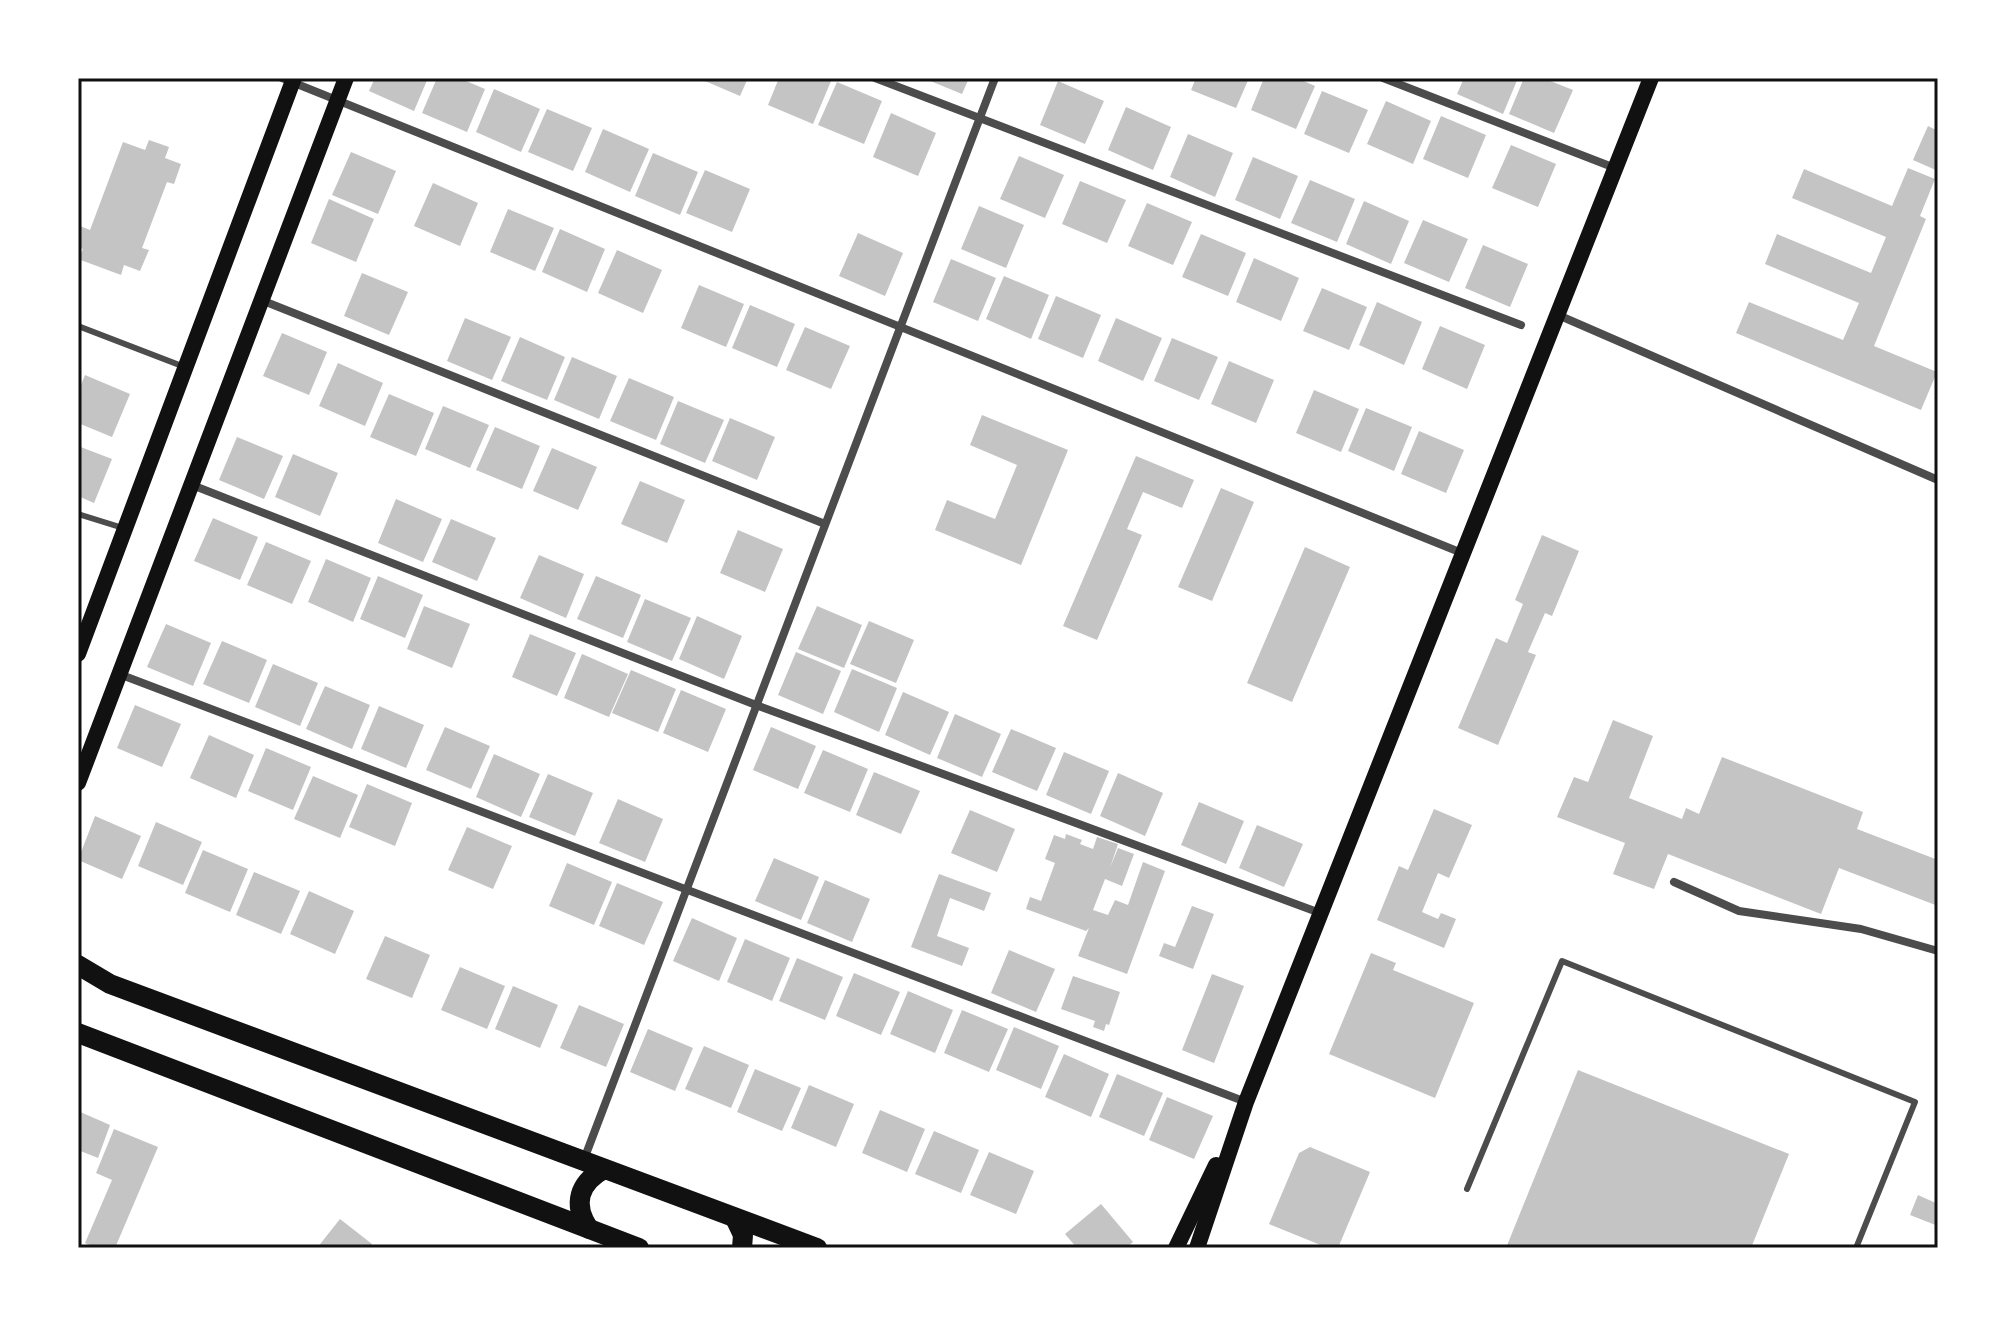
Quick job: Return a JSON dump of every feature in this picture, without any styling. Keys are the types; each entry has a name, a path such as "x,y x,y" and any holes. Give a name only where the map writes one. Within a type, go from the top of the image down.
{"highway":[{"path":"78,965 110,984 817,1248"},
{"path":"78,1033 639,1248"},
{"path":"589,1229 578,1204 580,1194 592,1176 604,1169"},
{"path":"735,1218 743,1235 742,1248"}],"main road":[{"path":"78,783 346,78"},
{"path":"1197,1248 1246,1102 1462,553 1565,317 1615,168 1651,78"},
{"path":"78,654 186,367 289,79"},
{"path":"1176,1248 1246,1102"}],"street":[{"path":"875,78 1521,325"},
{"path":"583,1162 995,78"},
{"path":"1383,78 1615,168"},
{"path":"289,79 1462,553"},
{"path":"260,300 825,524"},
{"path":"1565,317 1938,480"},
{"path":"191,484 756,705 1320,913"},
{"path":"119,674 1246,1102"},
{"path":"1674,882 1739,911 1861,929 1938,951"}],"lane":[{"path":"78,326 186,367"},
{"path":"78,514 123,528"},
{"path":"1467,1189 1562,961 1915,1102 1856,1248"}],"building":[{"path":"375,78 428,78 414,111 369,91"},
{"path":"437,78 459,78 485,89 467,132 422,113"},
{"path":"698,78 748,78 740,96"},
{"path":"779,78 824,78 831,81 813,124 768,105"},
{"path":"923,78 969,78 962,94"},
{"path":"1196,78 1249,78 1236,108 1191,90"},
{"path":"1264,78 1297,78 1315,86 1296,129 1251,110"},
{"path":"1464,78 1518,78 1503,114 1457,94"},
{"path":"1524,78 1543,78 1573,90 1554,133 1509,114"},
{"path":"1058,81 1104,101 1085,144 1040,125"},
{"path":"837,82 882,101 864,144 818,125"},
{"path":"494,89 540,109 521,152 476,132"},
{"path":"1322,91 1368,110 1349,153 1304,134"},
{"path":"1386,101 1431,121 1413,164 1367,144"},
{"path":"1126,107 1171,127 1153,170 1108,150"},
{"path":"547,109 592,128 573,171 528,152"},
{"path":"891,113 936,133 918,176 873,157"},
{"path":"1441,116 1486,135 1468,178 1423,159"},
{"path":"1928,126 1938,131 1938,171 1913,160"},
{"path":"603,129 649,149 630,192 585,172"},
{"path":"1188,134 1233,153 1215,197 1170,177"},
{"path":"149,140 169,147 165,158 181,164 174,184 167,182 142,248 149,250 140,271 124,265 121,275 78,259 83,249 78,247 80,226 90,230 123,142 145,150"},
{"path":"1511,145 1556,164 1538,207 1492,188"},
{"path":"351,152 396,171 378,214 332,195"},
{"path":"653,153 698,172 680,215 635,196"},
{"path":"1019,156 1064,175 1045,218 1000,199"},
{"path":"1253,157 1298,176 1280,219 1235,200"},
{"path":"1908,168 1935,179 1920,216 1926,219 1874,346 1937,372 1921,410 1736,333 1749,302 1843,340 1859,303 1765,264 1777,234 1871,273 1886,237 1792,198 1804,169 1892,206"},
{"path":"705,170 750,189 732,232 686,213"},
{"path":"1310,180 1355,199 1337,242 1291,223"},
{"path":"1080,181 1126,200 1107,243 1062,224"},
{"path":"433,183 478,203 460,246 414,226"},
{"path":"329,199 374,219 356,262 311,243"},
{"path":"1364,201 1409,221 1391,264 1346,244"},
{"path":"1147,203 1192,222 1173,265 1128,246"},
{"path":"979,206 1024,225 1006,268 961,249"},
{"path":"508,209 554,228 535,271 490,252"},
{"path":"1423,220 1468,239 1449,282 1404,263"},
{"path":"560,229 605,249 587,292 542,272"},
{"path":"858,233 903,253 885,296 839,276"},
{"path":"1201,234 1246,253 1228,296 1182,277"},
{"path":"1483,245 1528,264 1510,307 1465,288"},
{"path":"617,250 662,270 643,313 598,293"},
{"path":"1254,258 1299,278 1281,321 1236,302"},
{"path":"951,259 996,278 978,321 933,302"},
{"path":"362,273 408,292 389,335 344,316"},
{"path":"1004,276 1049,295 1031,339 986,319"},
{"path":"699,285 744,304 726,347 681,328"},
{"path":"1322,288 1367,307 1349,350 1303,331"},
{"path":"1056,296 1101,315 1083,358 1038,339"},
{"path":"1377,302 1422,322 1404,365 1359,345"},
{"path":"750,305 795,324 777,367 732,348"},
{"path":"465,318 511,337 492,380 447,361"},
{"path":"1116,318 1162,338 1143,381 1098,361"},
{"path":"1440,326 1485,345 1467,389 1422,369"},
{"path":"805,327 850,346 831,389 786,370"},
{"path":"282,333 327,352 309,395 263,376"},
{"path":"520,337 565,357 547,400 501,381"},
{"path":"1172,338 1218,357 1199,400 1154,381"},
{"path":"572,357 617,376 599,419 554,400"},
{"path":"1229,361 1274,380 1256,423 1211,404"},
{"path":"338,363 383,383 365,426 319,406"},
{"path":"85,375 130,394 112,437 78,423 78,392"},
{"path":"629,378 674,397 656,440 610,421"},
{"path":"1314,390 1359,409 1341,452 1296,433"},
{"path":"389,394 434,413 416,456 370,437"},
{"path":"678,401 724,420 705,463 660,444"},
{"path":"443,406 489,425 470,468 425,449"},
{"path":"1366,408 1412,427 1394,471 1348,451"},
{"path":"982,415 1068,450 1021,565 935,530 947,500 995,519 1017,465 970,445"},
{"path":"730,418 775,437 757,480 712,461"},
{"path":"495,427 540,446 522,489 476,470"},
{"path":"1419,431 1464,450 1446,493 1401,474"},
{"path":"237,437 283,456 264,499 219,480"},
{"path":"78,446 112,459 94,503 78,496"},
{"path":"552,448 597,467 578,510 533,491"},
{"path":"293,454 338,473 320,516 275,497"},
{"path":"1136,456 1194,480 1182,508 1143,492 1127,529 1142,535 1097,640 1063,626"},
{"path":"640,481 685,500 667,543 621,524"},
{"path":"1221,488 1254,502 1212,601 1178,587"},
{"path":"396,499 442,519 423,562 378,543"},
{"path":"213,518 258,537 240,580 194,561"},
{"path":"451,519 496,538 477,581 432,562"},
{"path":"738,530 783,549 765,592 720,573"},
{"path":"1542,535 1579,551 1552,616 1545,613 1528,652 1536,655 1498,745 1458,728 1496,638 1507,643 1523,604 1515,600"},
{"path":"266,542 311,561 292,604 247,585"},
{"path":"1305,547 1350,567 1292,702 1247,683"},
{"path":"539,555 584,574 566,618 520,598"},
{"path":"326,559 371,578 353,622 308,602"},
{"path":"378,576 423,595 405,638 360,619"},
{"path":"596,576 641,595 623,638 577,619"},
{"path":"645,599 691,618 672,661 627,642"},
{"path":"424,606 470,624 452,668 407,649"},
{"path":"817,606 862,625 844,668 798,649"},
{"path":"697,616 742,636 724,679 679,659"},
{"path":"869,621 914,640 896,683 850,664"},
{"path":"166,624 211,643 193,686 147,667"},
{"path":"530,634 576,653 557,696 512,677"},
{"path":"222,641 267,660 249,703 203,684"},
{"path":"796,652 841,671 823,714 778,695"},
{"path":"582,654 628,674 609,717 564,698"},
{"path":"273,664 318,683 300,726 255,707"},
{"path":"852,669 897,688 879,732 834,712"},
{"path":"631,670 676,689 658,732 612,713"},
{"path":"325,686 370,705 352,749 306,729"},
{"path":"681,690 726,709 708,752 663,733"},
{"path":"903,692 949,712 930,755 885,735"},
{"path":"135,705 181,724 162,767 117,748"},
{"path":"379,706 424,725 406,768 361,749"},
{"path":"955,714 1001,734 982,777 937,758"},
{"path":"1613,720 1653,736 1629,798 1682,819 1686,808 1699,814 1722,757 1863,812 1857,829 1938,860 1938,906 1839,868 1821,914 1668,854 1654,889 1613,874 1625,843 1557,817 1574,777 1588,782"},
{"path":"445,727 490,746 471,789 426,770"},
{"path":"771,727 816,746 798,789 753,770"},
{"path":"1011,729 1056,748 1037,791 992,772"},
{"path":"209,735 254,755 236,798 190,778"},
{"path":"266,748 311,767 293,810 248,791"},
{"path":"823,750 868,769 850,812 804,793"},
{"path":"1064,752 1109,771 1091,814 1046,795"},
{"path":"494,754 540,774 521,817 476,797"},
{"path":"874,772 920,791 901,834 856,815"},
{"path":"1118,773 1163,793 1145,836 1100,816"},
{"path":"548,774 593,793 575,836 529,817"},
{"path":"313,776 358,795 340,838 294,819"},
{"path":"367,784 412,803 395,846 349,827"},
{"path":"618,799 663,819 645,862 599,843"},
{"path":"1199,802 1244,821 1226,864 1181,845"},
{"path":"1434,809 1472,825 1449,878 1438,873 1422,912 1438,919 1441,913 1456,919 1444,948 1377,920 1399,866 1408,870"},
{"path":"970,810 1015,829 997,872 951,853"},
{"path":"95,816 141,836 122,879 78,860"},
{"path":"156,822 202,842 183,885 138,866"},
{"path":"1257,825 1303,844 1284,887 1239,868"},
{"path":"467,827 512,846 493,889 448,870"},
{"path":"1066,834 1082,840 1080,844 1093,849 1097,837 1118,844 1110,868 1118,848 1134,854 1122,886 1105,879 1093,910 1108,915 1115,900 1128,905 1143,862 1165,871 1127,974 1078,956 1089,928 1086,931 1026,909 1030,897 1041,901 1055,863 1045,859 1054,835 1065,839"},
{"path":"203,850 248,869 230,912 185,893"},
{"path":"774,858 819,877 801,920 755,901"},
{"path":"567,863 612,882 594,925 549,906"},
{"path":"254,872 300,891 281,934 236,915"},
{"path":"939,874 991,893 984,911 950,898 937,936 969,948 962,966 911,947"},
{"path":"825,880 870,899 852,942 807,923"},
{"path":"617,883 663,902 644,945 599,926"},
{"path":"309,891 354,911 335,954 290,934"},
{"path":"1192,906 1214,914 1193,969 1159,956 1164,943 1175,947"},
{"path":"692,918 737,938 719,981 673,961"},
{"path":"385,936 430,955 412,998 366,979"},
{"path":"745,939 790,958 772,1001 727,982"},
{"path":"1009,950 1055,969 1036,1012 991,993"},
{"path":"1371,953 1396,963 1393,970 1474,1003 1435,1098 1329,1054"},
{"path":"797,958 843,977 825,1020 779,1001"},
{"path":"460,967 505,986 487,1029 441,1010"},
{"path":"854,973 900,992 881,1035 836,1016"},
{"path":"1212,974 1244,986 1214,1063 1182,1050"},
{"path":"1073,976 1120,992 1104,1031 1093,1027 1095,1021 1061,1009"},
{"path":"513,986 558,1005 540,1048 495,1029"},
{"path":"908,991 953,1010 935,1053 890,1034"},
{"path":"579,1005 624,1024 606,1067 560,1048"},
{"path":"962,1010 1008,1029 989,1072 944,1053"},
{"path":"1014,1027 1059,1046 1041,1089 996,1070"},
{"path":"648,1029 693,1048 675,1091 630,1072"},
{"path":"704,1046 749,1065 731,1108 685,1089"},
{"path":"1064,1054 1109,1074 1091,1117 1045,1097"},
{"path":"755,1069 801,1088 782,1131 737,1112"},
{"path":"1578,1070 1789,1154 1751,1248 1506,1248"},
{"path":"1117,1074 1163,1093 1144,1136 1099,1117"},
{"path":"809,1085 854,1104 836,1147 791,1128"},
{"path":"1167,1097 1213,1116 1194,1159 1149,1140"},
{"path":"880,1110 925,1129 907,1172 862,1153"},
{"path":"78,1111 110,1125 98,1158 78,1150"},
{"path":"114,1129 158,1147 115,1248 96,1248 85,1243 112,1180 96,1173"},
{"path":"934,1131 979,1150 961,1193 915,1174"},
{"path":"1310,1147 1370,1172 1338,1248 1328,1248 1269,1224 1299,1153"},
{"path":"989,1152 1034,1171 1016,1214 970,1195"},
{"path":"1918,1195 1938,1204 1938,1226 1910,1215"},
{"path":"1101,1204 1133,1242 1126,1248 1077,1248 1065,1234"},
{"path":"340,1219 372,1244 369,1248 317,1248"}]}
